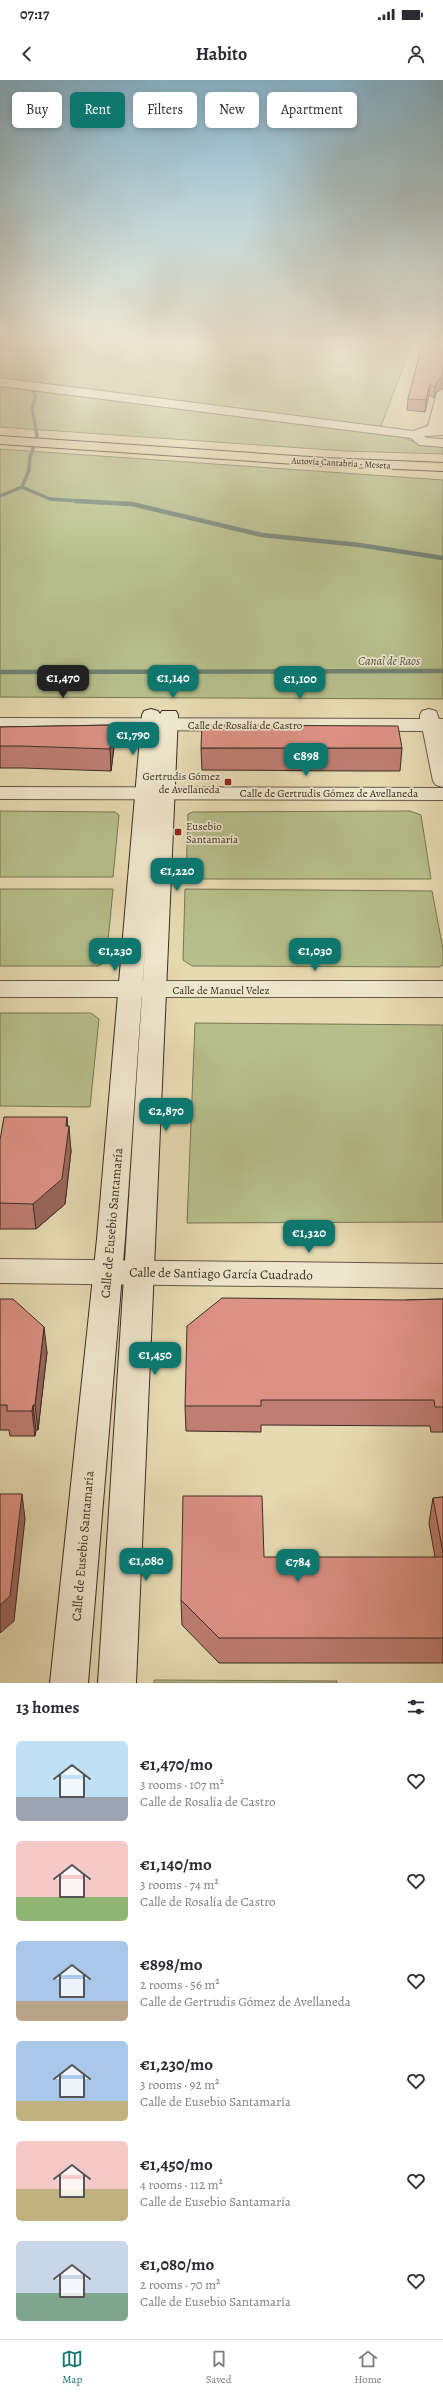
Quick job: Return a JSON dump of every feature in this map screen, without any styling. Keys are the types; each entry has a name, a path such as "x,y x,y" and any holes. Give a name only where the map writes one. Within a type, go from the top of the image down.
{"highway":[{"name":"Autovía Cantabria - Meseta","path":"0,432 310,453 443,458"},
{"name":"Autovía Cantabria - Meseta","path":"0,440 325,462 443,467"}],"street":[{"path":"265,416 416,435 422,431 439,430 440,416"},
{"path":"416,435 417,438 424,442 443,443"},
{"name":"Calle de Rosalía de Castro","path":"0,714 160,720"},
{"name":"Calle de Rosalía de Castro","path":"0,724 160,720 437,720"},
{"name":"Calle de Eusebio Santamaría","path":"116,1683 156,990 156,793 160,720"},
{"path":"437,720 443,781"},
{"name":"Calle de Gertrudis Gómez de Avellaneda","path":"0,792 443,794"},
{"name":"Calle de Eusebio Santamaría","path":"69,1683 107,1271 129,990 156,793"},
{"name":"Calle de Manuel Velez","path":"0,989 443,989"},
{"name":"Calle de Santiago García Cuadrado","path":"0,1271 139,1271 443,1276"}],"green space":[{"path":"0,416 241,416 402,437 422,445 443,446 443,454 345,451 0,427"},
{"path":"280,416 385,416 380,429"},
{"path":"0,449 443,480 443,699 0,697"},
{"path":"0,811 115,812 119,815 113,877 0,877"},
{"path":"410,811 421,815 431,879 186,879 188,814 193,812"},
{"path":"0,889 113,889 106,962 98,966 0,966"},
{"path":"185,889 432,891 443,949 443,965 439,967 192,966 183,960"},
{"path":"0,1013 91,1013 99,1019 90,1107 0,1106"},
{"path":"195,1023 443,1025 443,1222 187,1223"},
{"path":"154,1680 337,1681 337,1683 154,1683"}],"building":[{"path":"113,725 110,749 0,746 0,727"},
{"path":"202,725 398,726 402,748 201,748"},
{"path":"4,1117 67,1117 66,1126 69,1126 62,1179 33,1204 0,1203 0,1140"},
{"path":"222,1298 443,1299 443,1407 435,1407 434,1400 261,1400 261,1406 185,1406 187,1326"},
{"path":"0,1299 13,1299 44,1327 35,1405 33,1405 32,1411 7,1411 7,1405 0,1405"},
{"path":"0,1494 22,1494 10,1596 0,1605"},
{"path":"183,1496 262,1496 264,1557 443,1557 443,1638 219,1638 181,1600"},
{"path":"443,1497 443,1553 433,1498"}],"waterway":[{"path":"22,487 29,470 30,457 37,436 33,416"},
{"path":"0,496 22,487"},
{"path":"22,487 50,499 87,502"},
{"path":"76,501 87,502"},
{"path":"87,502 132,504 262,535 359,545 443,558"},
{"path":"87,502 93,502"},
{"name":"Canal de Raos","path":"0,672 443,671"}],"place":[{"name":"Gertrudis Gómez de Avellaneda","path":"228,782"},
{"name":"Eusebio Santamaría","path":"178,832"}]}
